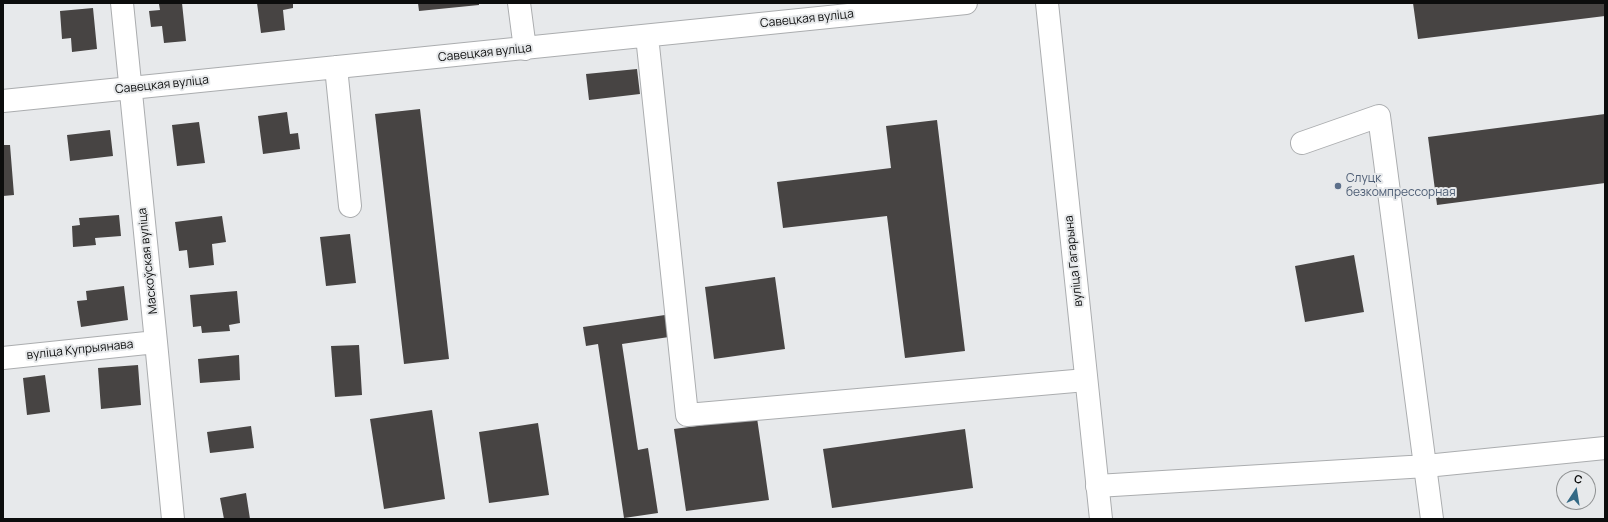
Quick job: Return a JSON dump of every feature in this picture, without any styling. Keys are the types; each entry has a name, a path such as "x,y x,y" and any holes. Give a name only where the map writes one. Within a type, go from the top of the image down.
{"street":[{"name":"Маскоўская вуліца","path":"122,3 173,519"},
{"path":"519,3 525,49"},
{"name":"Савецкая вуліца","path":"3,101 647,36 863,8 966,3"},
{"name":"вуліца Гагарына","path":"1047,3 1101,519"},
{"path":"647,36 687,415 1086,380"},
{"path":"336,67 350,206"},
{"path":"1302,142 1378,116 1432,519"},
{"name":"вуліца Купрыянава","path":"3,358 156,342"},
{"path":"1097,486 1426,466 1605,448"}],"building":[{"path":"182,3 186,41 164,43 162,26 151,27 149,11 160,10 159,4"},
{"path":"257,3 293,3 293,8 283,10 285,30 261,33"},
{"path":"418,3 479,3 479,5 419,11"},
{"path":"1413,3 1605,3 1605,16 1418,39"},
{"path":"93,8 97,49 72,52 71,38 62,39 60,11"},
{"path":"637,69 640,94 589,100 586,74"},
{"path":"420,109 449,359 404,364 375,114"},
{"path":"287,112 290,134 298,133 300,149 263,154 258,116"},
{"path":"1605,114 1605,183 1437,205 1428,137"},
{"path":"937,120 965,351 905,358 887,216 783,228 777,182 891,168 886,126"},
{"path":"199,122 205,163 177,166 172,125"},
{"path":"110,130 113,156 70,161 67,135"},
{"path":"3,145 10,145 14,195 3,196"},
{"path":"119,215 121,236 95,238 96,245 73,247 72,226 80,225 79,218"},
{"path":"222,216 226,242 212,244 214,265 189,268 187,250 179,251 175,222"},
{"path":"350,234 356,283 326,286 320,237"},
{"path":"1354,255 1364,312 1305,322 1295,266"},
{"path":"775,277 785,349 714,359 705,287"},
{"path":"124,286 128,320 81,327 77,301 87,300 86,291"},
{"path":"237,291 240,323 229,325 230,331 202,333 201,326 193,327 190,295"},
{"path":"665,315 669,337 622,344 638,450 648,448 658,513 624,518 598,344 586,346 583,327"},
{"path":"359,345 362,395 335,397 331,346"},
{"path":"239,355 240,380 200,383 198,359"},
{"path":"138,365 141,405 101,409 98,368"},
{"path":"45,375 50,412 27,415 23,378"},
{"path":"432,410 445,499 384,509 370,419"},
{"path":"757,418 769,500 686,511 674,429"},
{"path":"538,423 549,495 489,503 479,432"},
{"path":"251,426 254,448 210,453 207,432"},
{"path":"965,429 973,488 832,508 823,449"},
{"path":"246,493 250,519 224,519 220,498"}],"place":[{"name":"Слуцк безкомпрессорная","path":"1338,186"}]}
